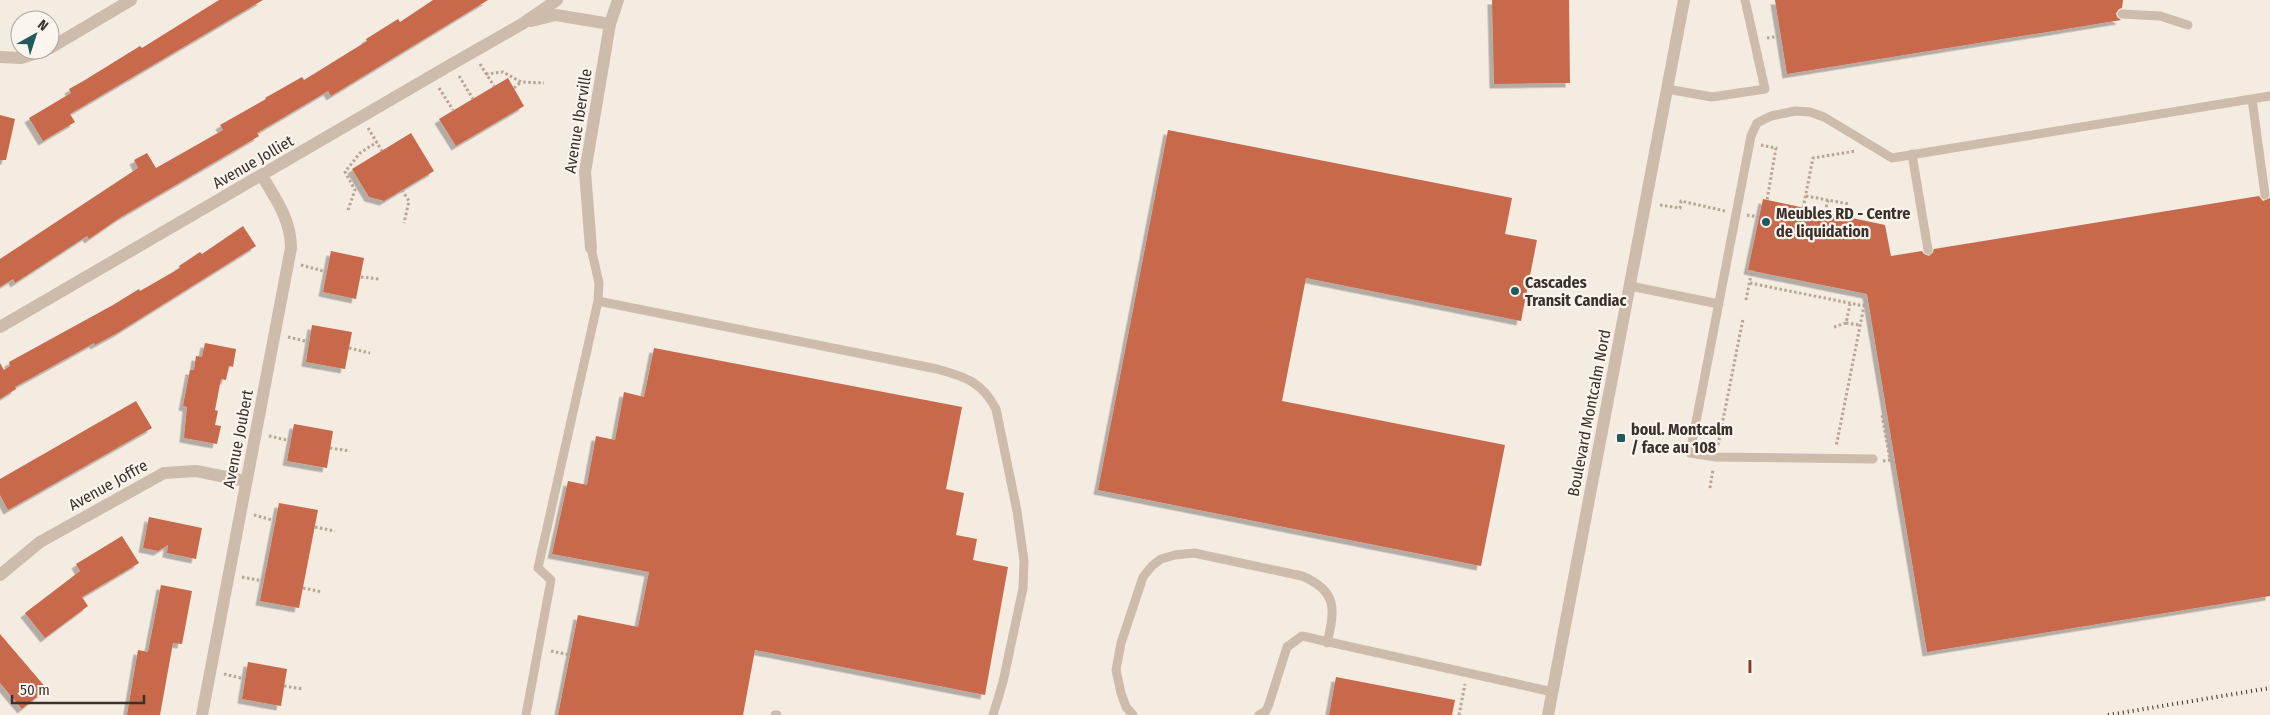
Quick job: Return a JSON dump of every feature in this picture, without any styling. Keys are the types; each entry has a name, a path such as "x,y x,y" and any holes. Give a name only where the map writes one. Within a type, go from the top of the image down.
{"street":[{"path":"60,42 131,0"},
{"name":"Avenue Jolliet","path":"0,328 522,24 557,0"},
{"name":"Avenue Iberville","path":"591,248 585,172 610,24 618,0"},
{"name":"Boulevard Montcalm Nord","path":"1548,715 1684,0"},
{"name":"Avenue Jolliet","path":"522,24 556,15 610,24"},
{"name":"Avenue Joubert","path":"202,715 291,248 289,226 262,176"},
{"name":"Avenue Joffre","path":"0,575 40,542 164,473 196,471 246,481"}],"lane":[{"path":"1667,89 1712,97 1765,89 1746,0"},
{"path":"2122,14 2160,16 2188,26"},
{"path":"1875,460 1716,457 1690,453 1751,136 1760,120 1782,113 1810,112 1840,126 1892,158 2270,96"},
{"path":"2252,99 2265,195"},
{"path":"1912,154 1928,250"},
{"path":"526,715 551,580 538,568 598,301 599,282 591,248"},
{"path":"1630,286 1719,304"},
{"path":"598,301 937,369 966,377 990,397 996,409 1017,511 1024,562 1024,588 1003,682 993,715"},
{"path":"1133,715 1126,707 1120,693 1116,670 1121,643 1144,576 1161,560 1175,555 1194,553 1302,576 1314,581 1324,589 1330,598 1334,610 1327,643"},
{"path":"1264,714 1288,647 1302,636 1552,692"}],"path":[{"path":"473,52 494,86"},
{"path":"452,64 472,99"},
{"path":"486,74 503,72 522,82 544,84"},
{"path":"432,76 453,110"},
{"path":"514,88 522,82"},
{"path":"362,117 382,151"},
{"path":"348,210 354,190 344,172 360,153 377,142"},
{"path":"1767,200 1776,148"},
{"path":"1803,208 1813,158 1860,150"},
{"path":"402,190 409,201 404,223"},
{"path":"1806,196 1849,204"},
{"path":"1825,212 1828,200"},
{"path":"1662,205 1680,208 1681,201 1725,211"},
{"path":"1747,215 1759,218"},
{"path":"289,262 327,272"},
{"path":"1746,300 1752,270"},
{"path":"361,277 379,280"},
{"path":"1750,283 1864,306"},
{"path":"1526,294 1563,302"},
{"path":"1836,447 1865,300 1868,298"},
{"path":"1846,323 1850,304"},
{"path":"1718,446 1742,319"},
{"path":"1834,327 1846,323 1860,325"},
{"path":"275,334 309,342"},
{"path":"349,348 370,353"},
{"path":"1875,460 1890,460 1890,445 1882,415 1886,414"},
{"path":"256,433 291,441"},
{"path":"330,448 350,451"},
{"path":"1710,488 1714,467"},
{"path":"240,512 276,520"},
{"path":"315,527 334,531"},
{"path":"229,574 263,581"},
{"path":"303,588 322,592"},
{"path":"556,652 570,655"},
{"path":"210,672 245,679"},
{"path":"284,686 303,689"},
{"path":"1459,715 1464,690"}],"building":[{"path":"219,0 263,0 70,114 75,122 43,141 29,118 71,93 69,89 140,46 142,48"},
{"path":"433,0 488,0 331,96 328,91 257,133 259,136 121,217 89,239 87,236 15,283 13,279 0,287 0,259 138,168 134,160 147,153 156,168 223,130 220,125 302,77 304,80 367,41 366,39 398,19 400,22"},
{"path":"1492,0 1569,0 1570,83 1494,84"},
{"path":"1775,0 2123,0 2122,8 2116,13 2117,17 2121,20 1787,74"},
{"path":"508,78 524,106 456,146 439,119"},
{"path":"0,115 15,119 6,160 0,160"},
{"path":"1168,130 1512,198 1505,234 1537,240 1521,321 1306,278 1282,401 1505,445 1481,566 1098,490"},
{"path":"411,133 434,171 384,201 369,197 352,169"},
{"path":"2259,196 2263,201 2270,198 2270,596 1927,652 1867,294 1748,270 1763,199 1885,225 1891,256 1922,251 1929,256 1934,249"},
{"path":"243,226 256,246 119,332 95,345 94,343 15,387 16,389 0,399 0,363 4,370 10,366 9,362 180,268 179,266 200,252 202,254"},
{"path":"331,251 364,258 356,299 323,292"},
{"path":"312,325 352,332 345,369 306,362"},
{"path":"205,343 236,349 233,367 229,366 226,380 221,379 215,410 218,411 215,425 221,426 217,444 184,438 187,407 183,406 190,370 194,370 196,356 202,357"},
{"path":"654,348 962,407 946,489 964,493 956,535 977,539 973,560 1008,567 985,695 755,650 743,715 558,715 578,615 638,627 649,572 552,554 568,481 587,485 596,436 615,440 624,392 644,397"},
{"path":"136,401 152,428 8,510 0,495 0,479"},
{"path":"294,424 333,431 327,468 287,461"},
{"path":"279,503 318,510 299,608 260,601"},
{"path":"149,517 202,528 196,559 167,553 168,545 158,551 143,548"},
{"path":"122,536 139,563 82,597 88,606 45,638 25,613 80,571 76,564"},
{"path":"161,585 192,591 182,644 173,643 160,715 127,715 138,650 148,652"},
{"path":"0,634 47,689 22,709 0,683"},
{"path":"248,662 287,669 281,706 242,699"},
{"path":"1336,677 1455,700 1452,715 1329,715"}],"railway":[{"path":"2108,715 2270,688"}],"place":[{"name":"Meubles RD - Centre de liquidation","path":"1766,222"},
{"name":"Cascades Transit Candiac","path":"1515,291"},
{"name":"boul. Montcalm / face au 108","path":"1621,438"}],"district":[{"name":"I","path":"1750,667"}]}
